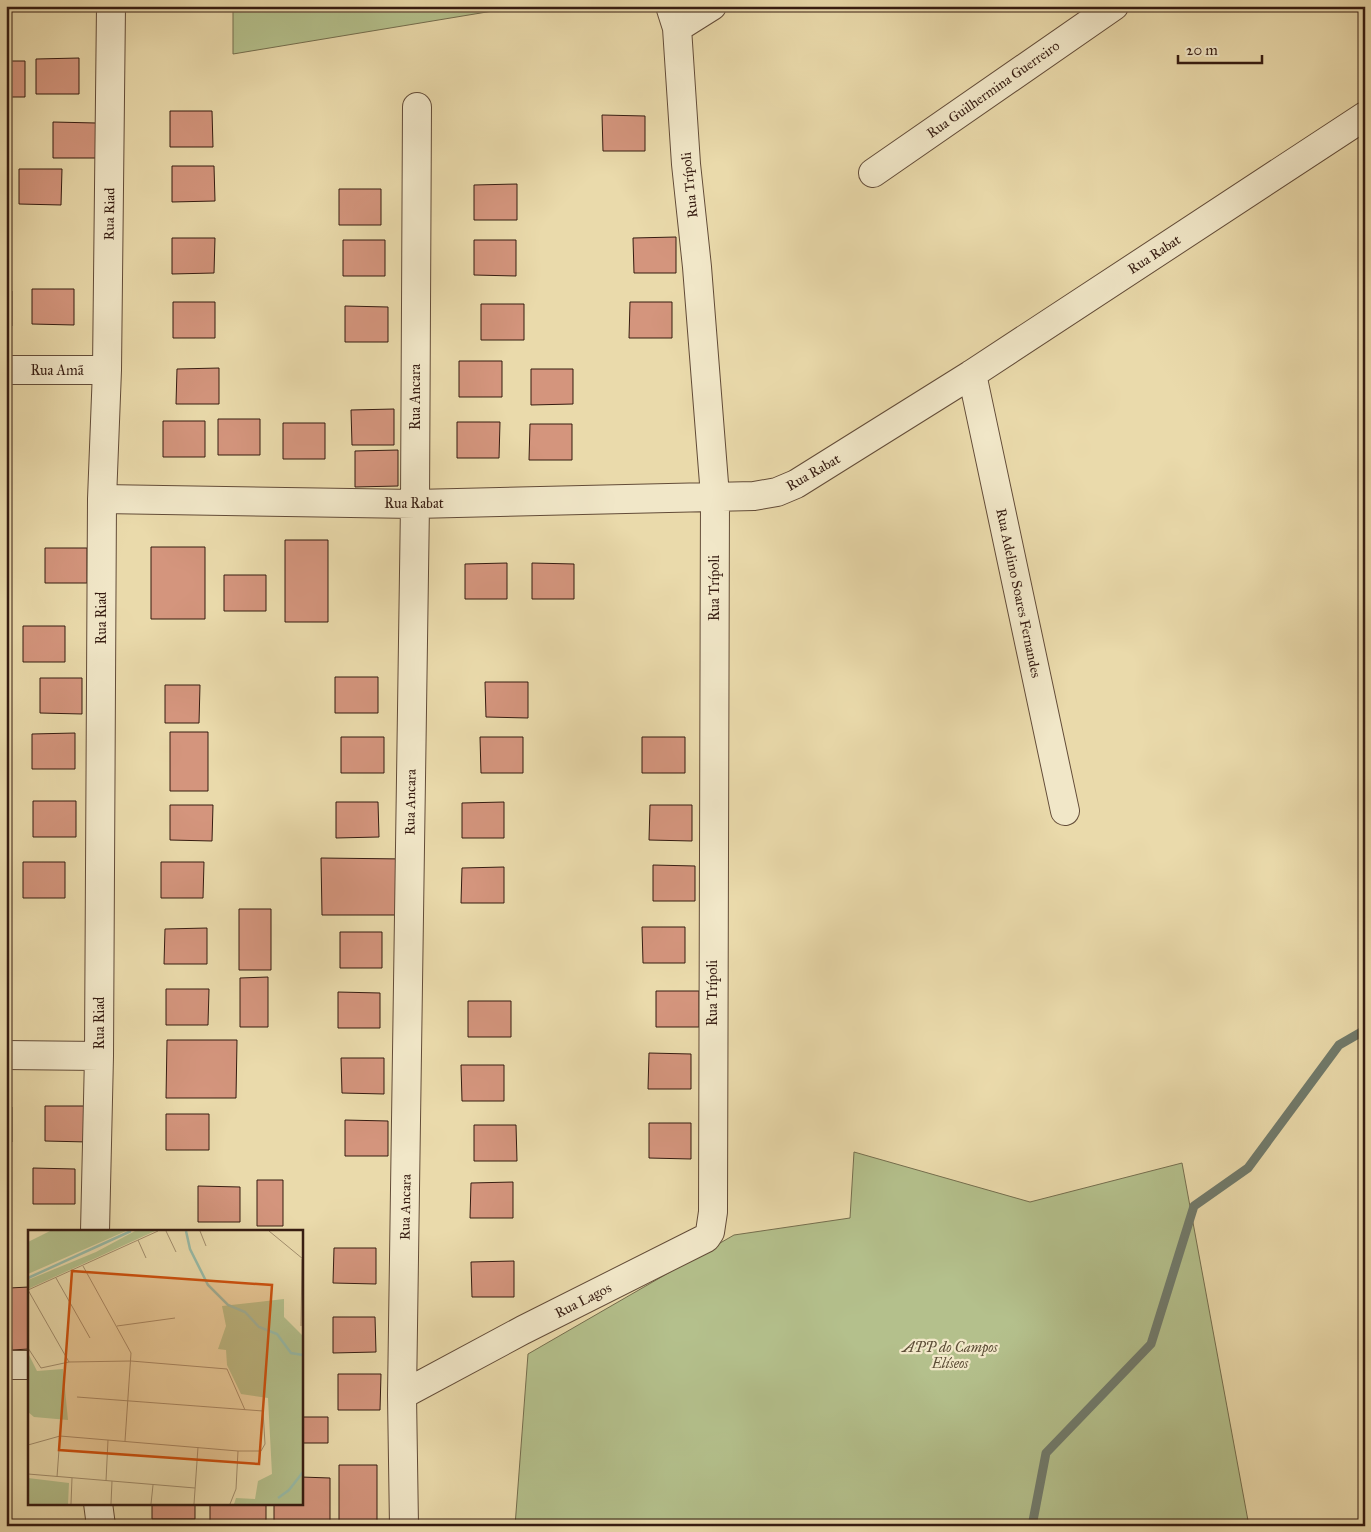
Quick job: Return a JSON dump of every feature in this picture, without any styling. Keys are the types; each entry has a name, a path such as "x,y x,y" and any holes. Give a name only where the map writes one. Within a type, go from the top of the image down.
{"street":[{"name":"Rua Riad","path":"95,1230 102,499 107,370 111,6"},
{"path":"673,17 712,6"},
{"name":"Rua Guilhermina Guerreiro","path":"872,173 1114,6"},
{"name":"Rua Trípoli","path":"673,17 697,267 715,496 711,1173"},
{"name":"Rua Ancara","path":"404,1526 402,1396 415,504 417,107"},
{"name":"Rua Rabat","path":"102,499 415,504 767,495 796,484 972,374 1365,116"},
{"name":"Rua Amã","path":"6,370 107,370"},
{"name":"Rua Adelino Soares Fernandes","path":"972,374 1065,811"},
{"path":"6,1055 98,1056"},
{"name":"Rua Lagos","path":"402,1396 523,1330 706,1238 710,1232 712,1221 711,1173"},
{"path":"6,1365 28,1364"},
{"path":"98,1504 101,1526"}],"green space":[{"path":"233,6 523,6 233,54"},
{"name":"APP do Campos Elíseos","path":"854,1152 1030,1202 1182,1163 1249,1526 515,1526 528,1354 734,1235 850,1218"}],"building":[{"path":"79,58 79,94 36,94 36,59"},
{"path":"6,61 25,61 25,97 6,97"},
{"path":"170,111 212,111 213,147 170,147"},
{"path":"602,115 645,116 645,151 603,151"},
{"path":"53,122 96,123 96,158 53,158"},
{"path":"172,166 214,166 215,201 172,202"},
{"path":"19,169 62,169 61,205 19,204"},
{"path":"517,184 517,220 474,220 474,185"},
{"path":"339,189 381,189 381,225 339,225"},
{"path":"676,237 676,273 634,273 633,238"},
{"path":"172,238 215,238 214,273 172,274"},
{"path":"343,240 385,240 385,276 343,276"},
{"path":"474,240 516,240 516,276 474,275"},
{"path":"32,289 74,289 74,325 32,324"},
{"path":"6,291 12,291 12,326 6,326"},
{"path":"173,302 215,302 215,338 173,338"},
{"path":"630,302 672,302 672,338 629,338"},
{"path":"481,304 524,304 524,340 481,340"},
{"path":"345,306 388,307 388,342 345,342"},
{"path":"459,361 502,361 502,397 459,397"},
{"path":"219,368 219,404 176,404 177,369"},
{"path":"531,369 573,369 573,404 531,405"},
{"path":"394,409 394,445 352,445 351,410"},
{"path":"218,419 260,419 260,455 218,455"},
{"path":"163,421 205,421 205,457 163,457"},
{"path":"457,422 500,422 499,458 457,458"},
{"path":"283,423 325,423 325,459 283,459"},
{"path":"530,424 572,424 572,460 529,460"},
{"path":"398,450 398,486 355,487 355,451"},
{"path":"285,540 328,540 328,622 285,622"},
{"path":"151,547 205,547 205,619 151,619"},
{"path":"45,548 87,548 87,583 45,583"},
{"path":"507,563 507,599 465,599 465,564"},
{"path":"532,563 574,564 574,599 532,599"},
{"path":"224,575 266,575 266,611 224,611"},
{"path":"23,626 65,626 65,662 23,662"},
{"path":"335,677 378,677 378,713 335,713"},
{"path":"40,678 82,678 82,714 40,713"},
{"path":"485,682 528,682 528,718 486,717"},
{"path":"165,685 200,685 199,723 165,723"},
{"path":"170,732 208,732 208,791 170,791"},
{"path":"75,733 75,769 32,769 32,734"},
{"path":"341,737 384,737 384,773 341,773"},
{"path":"480,737 523,737 523,773 481,773"},
{"path":"642,737 685,737 685,773 642,773"},
{"path":"33,801 76,801 76,837 33,837"},
{"path":"336,802 378,802 379,837 336,838"},
{"path":"504,802 504,838 462,838 462,803"},
{"path":"170,805 213,805 212,841 170,840"},
{"path":"650,805 692,805 692,841 649,840"},
{"path":"321,858 405,859 405,915 322,915"},
{"path":"23,862 65,862 65,898 23,898"},
{"path":"161,862 204,862 203,898 161,898"},
{"path":"653,865 695,866 695,901 653,901"},
{"path":"504,867 504,903 461,903 462,868"},
{"path":"239,909 271,909 271,970 239,970"},
{"path":"642,927 685,927 685,963 643,963"},
{"path":"207,928 207,964 164,964 165,929"},
{"path":"340,932 382,932 382,968 340,968"},
{"path":"268,977 268,1027 240,1027 240,978"},
{"path":"166,989 209,989 208,1025 166,1025"},
{"path":"656,991 699,991 699,1027 656,1027"},
{"path":"338,992 380,993 380,1028 338,1028"},
{"path":"468,1001 511,1001 511,1037 468,1037"},
{"path":"167,1040 237,1040 236,1098 166,1098"},
{"path":"649,1053 691,1054 691,1089 648,1089"},
{"path":"341,1058 384,1058 384,1094 342,1093"},
{"path":"461,1065 504,1065 504,1101 462,1101"},
{"path":"45,1106 88,1106 88,1142 45,1141"},
{"path":"6,1107 12,1107 12,1142 6,1142"},
{"path":"166,1114 209,1114 209,1150 166,1150"},
{"path":"345,1120 388,1121 388,1156 345,1156"},
{"path":"649,1123 691,1123 691,1159 649,1158"},
{"path":"474,1125 516,1125 517,1161 474,1161"},
{"path":"33,1168 75,1169 75,1204 33,1204"},
{"path":"257,1180 283,1180 283,1226 257,1226"},
{"path":"513,1182 513,1218 470,1218 471,1183"},
{"path":"198,1186 240,1187 240,1222 198,1222"},
{"path":"334,1248 376,1248 376,1284 333,1283"},
{"path":"514,1261 514,1297 472,1297 471,1262"},
{"path":"28,1287 28,1349 12,1350 9,1288"},
{"path":"333,1317 375,1317 376,1352 333,1353"},
{"path":"338,1374 381,1374 380,1410 338,1410"},
{"path":"302,1417 328,1417 328,1443 302,1443"},
{"path":"339,1465 377,1465 377,1524 339,1525"},
{"path":"302,1477 330,1478 330,1526 274,1526 274,1504 302,1504"},
{"path":"152,1504 195,1504 195,1519 152,1519"},
{"path":"210,1504 266,1504 266,1526 210,1526"}],"waterway":[{"path":"1032,1526 1046,1453 1151,1344 1194,1206 1248,1168 1339,1045 1365,1030"}]}
